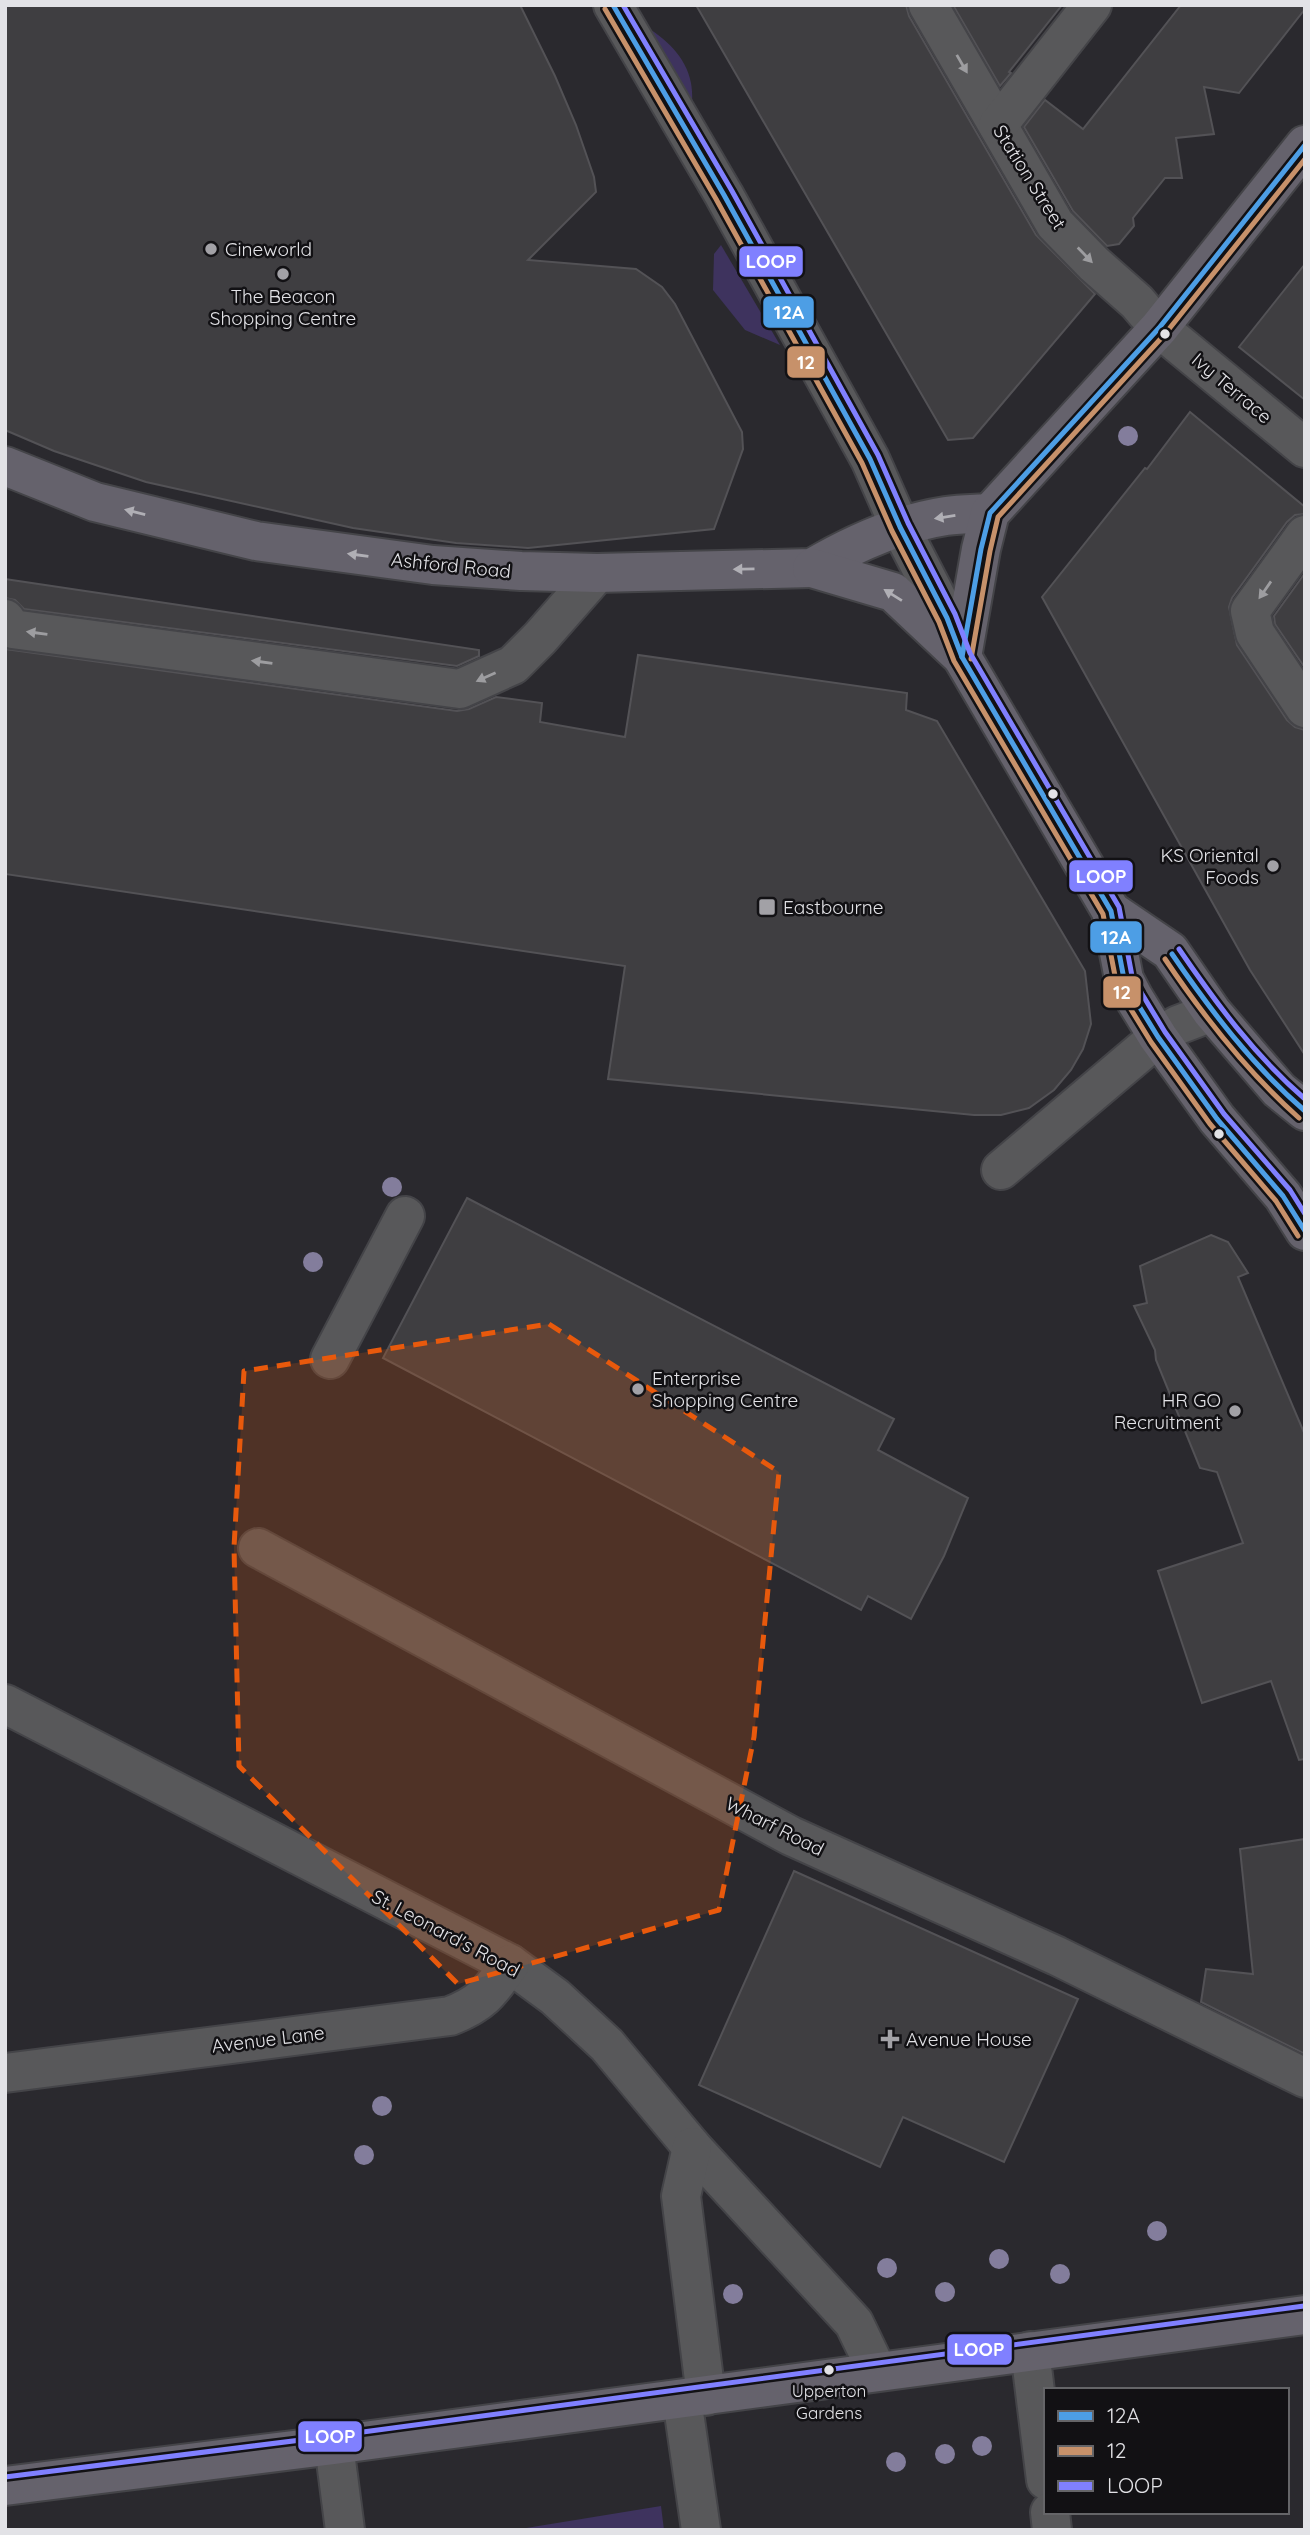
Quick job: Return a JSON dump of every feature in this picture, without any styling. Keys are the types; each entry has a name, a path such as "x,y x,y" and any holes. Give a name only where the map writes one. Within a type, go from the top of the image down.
{"main road":[{"path":"962,657 990,513 1159,328 1305,145"},
{"name":"Ashford Road","path":"5,466 95,502 256,541 433,565 521,572 812,568 842,551 900,527 946,516 990,513"},
{"path":"812,568 893,593 962,657 1111,912 1124,979 1158,1037 1217,1119 1283,1196 1305,1231"},
{"path":"1111,912 1170,951 1212,1012 1279,1090 1305,1111"},
{"path":"5,2486 334,2445 1305,2315"}],"street":[{"path":"613,5 724,195 870,459 900,527 947,618 962,657"},
{"name":"Station Street","path":"928,5 1055,224 1094,264 1137,302 1159,328"},
{"path":"998,125 1092,5"},
{"name":"Ivy Terrace","path":"1159,328 1305,449"},
{"path":"1305,535 1250,611 1255,633 1305,708"},
{"path":"5,620 12,629 460,689 513,665 597,573"},
{"path":"1001,1170 1158,1037 1178,1025 1212,1012"},
{"path":"330,1359 405,1216"},
{"name":"Wharf Road","path":"258,1548 791,1836 1057,1956 1305,2078"},
{"name":"St. Leonard's Road","path":"5,1704 510,1964 555,1997 607,2045 692,2147 854,2323 877,2371"},
{"name":"Avenue Lane","path":"5,2073 450,2016 475,2006 510,1964"},
{"path":"692,2147 681,2196 701,2530"},
{"path":"1030,2351 1044,2464"},
{"path":"334,2445 345,2530"}],"highlighted area":[{"path":"549,1324 779,1472 754,1737 719,1910 458,1984 239,1766 234,1547 244,1371"}],"shaded area":[{"path":"643,25 667,42 684,64 692,87 692,117"},
{"path":"721,245 780,345 745,330 713,290 714,254"},
{"path":"661,2506 664,2530 514,2530"}],"building":[{"name":"The Beacon Shopping Centre","path":"5,5 520,5 576,125 594,177 596,192 528,260 636,269 662,287 675,304 742,432 743,449 714,529 528,548 456,543 353,528 146,482 54,451 5,430"},
{"path":"696,5 906,5 909,16 1036,235 1095,294 973,438 948,440"},
{"path":"953,5 1062,5 1000,86"},
{"path":"1181,5 1305,5 1305,9 1239,93 1204,87 1214,134 1176,138 1182,178 1165,178 1133,218 1134,226 1119,244 1107,246 1073,211 1024,127 1045,100 1083,129"},
{"path":"1305,264 1305,400 1239,347"},
{"path":"1190,412 1305,507 1305,514 1295,515 1287,522 1232,598 1229,607 1237,645 1287,720 1295,727 1305,730 1305,1055 1250,970 1042,597"},
{"path":"1305,573 1305,668 1275,624 1274,616"},
{"path":"5,579 479,650 479,656 457,666 24,609 15,600 5,598"},
{"path":"5,649 457,711 469,709 496,697 542,703 540,722 625,737 638,655 907,693 906,710 937,721 1085,971 1091,1024 1083,1049 1071,1070 1054,1090 1029,1108 1001,1115 974,1115 608,1079 625,966 5,874"},
{"name":"Enterprise Shopping Centre","path":"467,1198 894,1419 878,1450 968,1498 944,1556 911,1619 868,1596 861,1610 383,1358"},
{"path":"1211,1235 1228,1242 1248,1273 1238,1277 1305,1435 1305,1759 1299,1760 1271,1681 1202,1703 1158,1571 1243,1543 1217,1472 1200,1468 1156,1360 1155,1350 1134,1306 1147,1303 1140,1266"},
{"path":"1305,1839 1305,2054 1201,2002 1206,1969 1253,1974 1240,1849"},
{"name":"Avenue House","path":"794,1871 1078,1999 1004,2162 903,2117 880,2167 699,2085"}],"transit line":[{"name":"12A","path":"613,5 724,195 870,459 900,527 947,618 962,657 1111,911 1124,979 1134,998 1158,1037 1217,1119 1283,1196 1305,1231"},
{"name":"LOOP","path":"623,5 732,191 878,455 908,523 955,614 970,653 1119,907 1132,976 1142,994 1165,1032 1224,1114 1290,1190 1305,1214"},
{"name":"12","path":"605,9 716,199 862,463 892,531 939,622 954,661 1103,914 1116,981 1127,1003 1151,1042 1210,1124 1276,1201 1298,1236"},
{"name":"12A","path":"962,657 990,513 1159,328 1305,145"},
{"name":"12","path":"971,659 998,517 1165,334 1305,159"},
{"name":"LOOP","path":"1179,949 1237,1028 1269,1065 1305,1099"},
{"name":"12A","path":"1172,954 1233,1037 1267,1075 1305,1111"},
{"name":"12","path":"1165,959 1227,1043 1299,1118"},
{"name":"LOOP","path":"5,2477 333,2436 1304,2306"}],"place":[{"name":"Cineworld","path":"211,249"},
{"name":"The Beacon Shopping Centre","path":"283,274"},
{"name":"KS Oriental Foods","path":"1273,866"},
{"name":"Eastbourne","path":"767,907"},
{"name":"Enterprise Shopping Centre","path":"638,1389"},
{"name":"HR GO Recruitment","path":"1235,1411"},
{"name":"Avenue House","path":"890,2039"},
{"name":"Upperton Gardens","path":"829,2370"}]}
